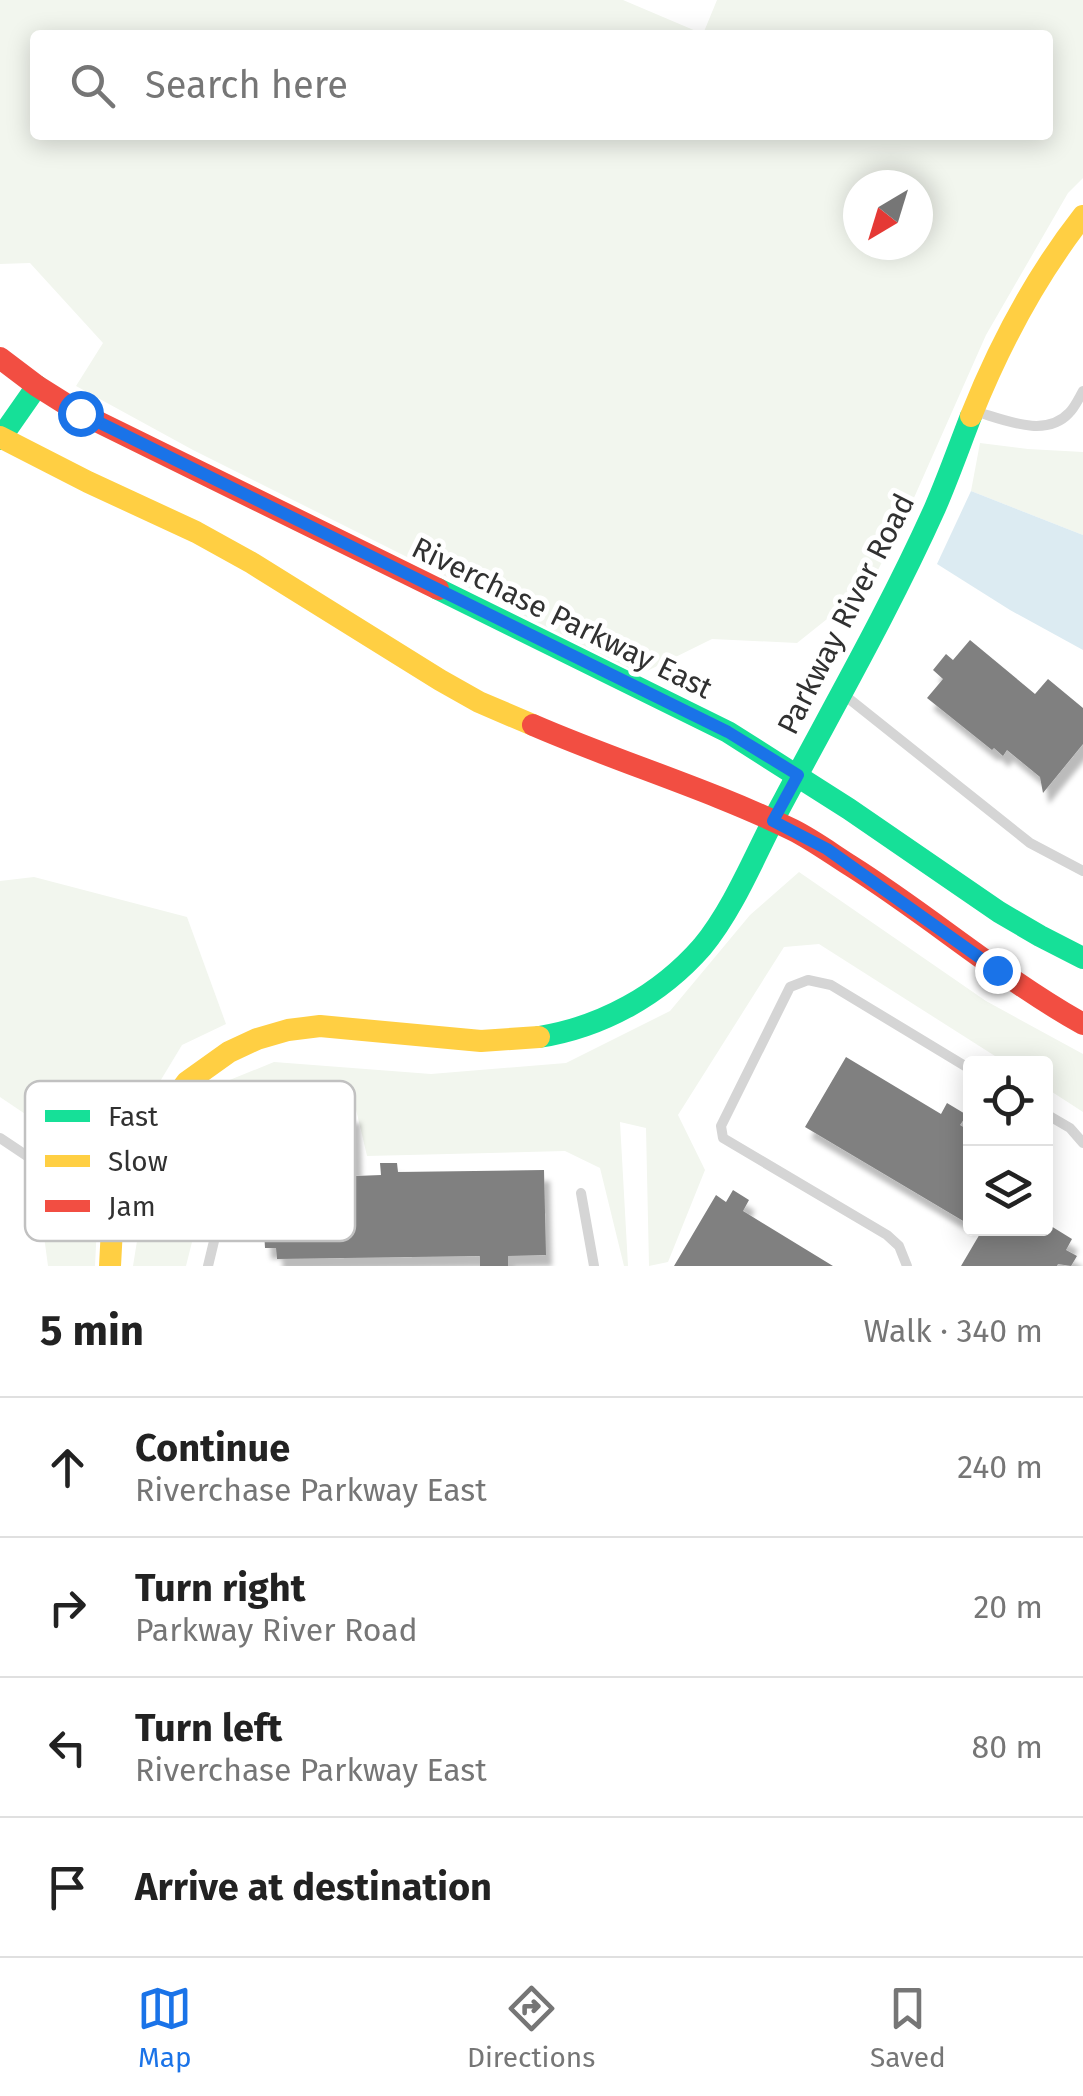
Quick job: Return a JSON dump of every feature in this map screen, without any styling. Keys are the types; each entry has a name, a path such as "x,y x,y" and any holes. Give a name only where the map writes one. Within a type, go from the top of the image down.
{"street":[{"name":"Parkway River Road","path":"189,1081 229,1052 288,1030 320,1026 481,1040 555,1034 585,1026 644,999 701,948 725,916 896,590 936,506 984,384 1025,303 1083,216"},
{"name":"Riverchase Parkway East","path":"0,358 80,413 728,732 1008,918 1083,958"},
{"path":"37,386 0,438 196,532 479,702 598,754 773,821 827,849 1012,981 1083,1024"},
{"name":"Parkway River Road","path":"110,1266 111,1241"}],"lane":[{"path":"973,411 1022,425 1044,426 1068,415 1083,392"},
{"path":"840,692 1030,843 1083,871"},
{"path":"906,1266 900,1246 888,1235 723,1138 721,1126 790,988 808,980 831,985 963,1065"},
{"path":"1053,1118 1070,1128 1083,1143"},
{"path":"0,1138 25,1155"},
{"path":"581,1192 594,1266"},
{"path":"208,1266 214,1241"}],"shaded area":[{"path":"0,0 623,0 694,30 30,30 30,140 1053,140 1053,30 705,30 717,0 1083,0 1083,178 1068,193 986,335 871,584 797,643 712,639 641,674 193,450 76,386 103,343 30,263 0,264"},
{"path":"980,443 1083,452 1083,535 971,491"},
{"path":"971,491 1083,535 1083,650 937,564"},
{"path":"799,872 986,1001 1083,1054 1083,1112 1053,1093 1053,1056 995,1056 819,944 784,947 678,1115 705,1170 668,1262 649,1266 646,1128 620,1122 628,1266 624,1266 600,1168 565,1151 367,1156 355,1105 355,1081 227,1081 274,1062 431,1074 566,1063 670,1011 750,915"},
{"path":"34,877 187,917 226,1024 182,1045 160,1081 25,1081 25,1114 0,1097 0,881"},
{"path":"45,1241 96,1241 95,1266 48,1266"},
{"path":"137,1241 192,1241 186,1266 133,1266"}],"building":[{"path":"970,640 1035,694 1048,679 1083,708 1083,744 1043,793 1040,777 1007,750 1003,756 992,750 927,698 943,679 933,670 946,654 953,660"},
{"path":"846,1057 941,1114 947,1103 963,1113 963,1221 805,1127"},
{"path":"355,1112 356,1176 381,1175 380,1163 397,1163 398,1172 544,1170 546,1255 508,1256 508,1266 480,1266 480,1256 277,1259 276,1248 265,1248 265,1241 355,1241"},
{"path":"733,1190 749,1200 743,1211 833,1266 674,1266 716,1195 726,1202"},
{"path":"1053,1227 1072,1239 1066,1250 1077,1256 1071,1266 961,1266 979,1236 1053,1236"}],"traffic: fast":[{"path":"0,439 37,386"},
{"path":"539,1037 607,1017 649,994 686,964 714,931 900,582 935,508 971,416"},
{"path":"438,589 728,732 999,912 1083,958"}],"traffic: slow":[{"path":"971,416 1020,312 1083,216"},
{"path":"0,437 196,532 440,680 533,725"},
{"path":"188,1081 229,1052 288,1030 320,1026 481,1041 539,1037"},
{"path":"110,1266 111,1241"}],"traffic: jam":[{"path":"0,358 80,413 438,589"},
{"path":"533,725 800,834 1083,1024"}],"route":[{"path":"80,413 728,732 798,775 773,821 827,849 997,970"}]}
